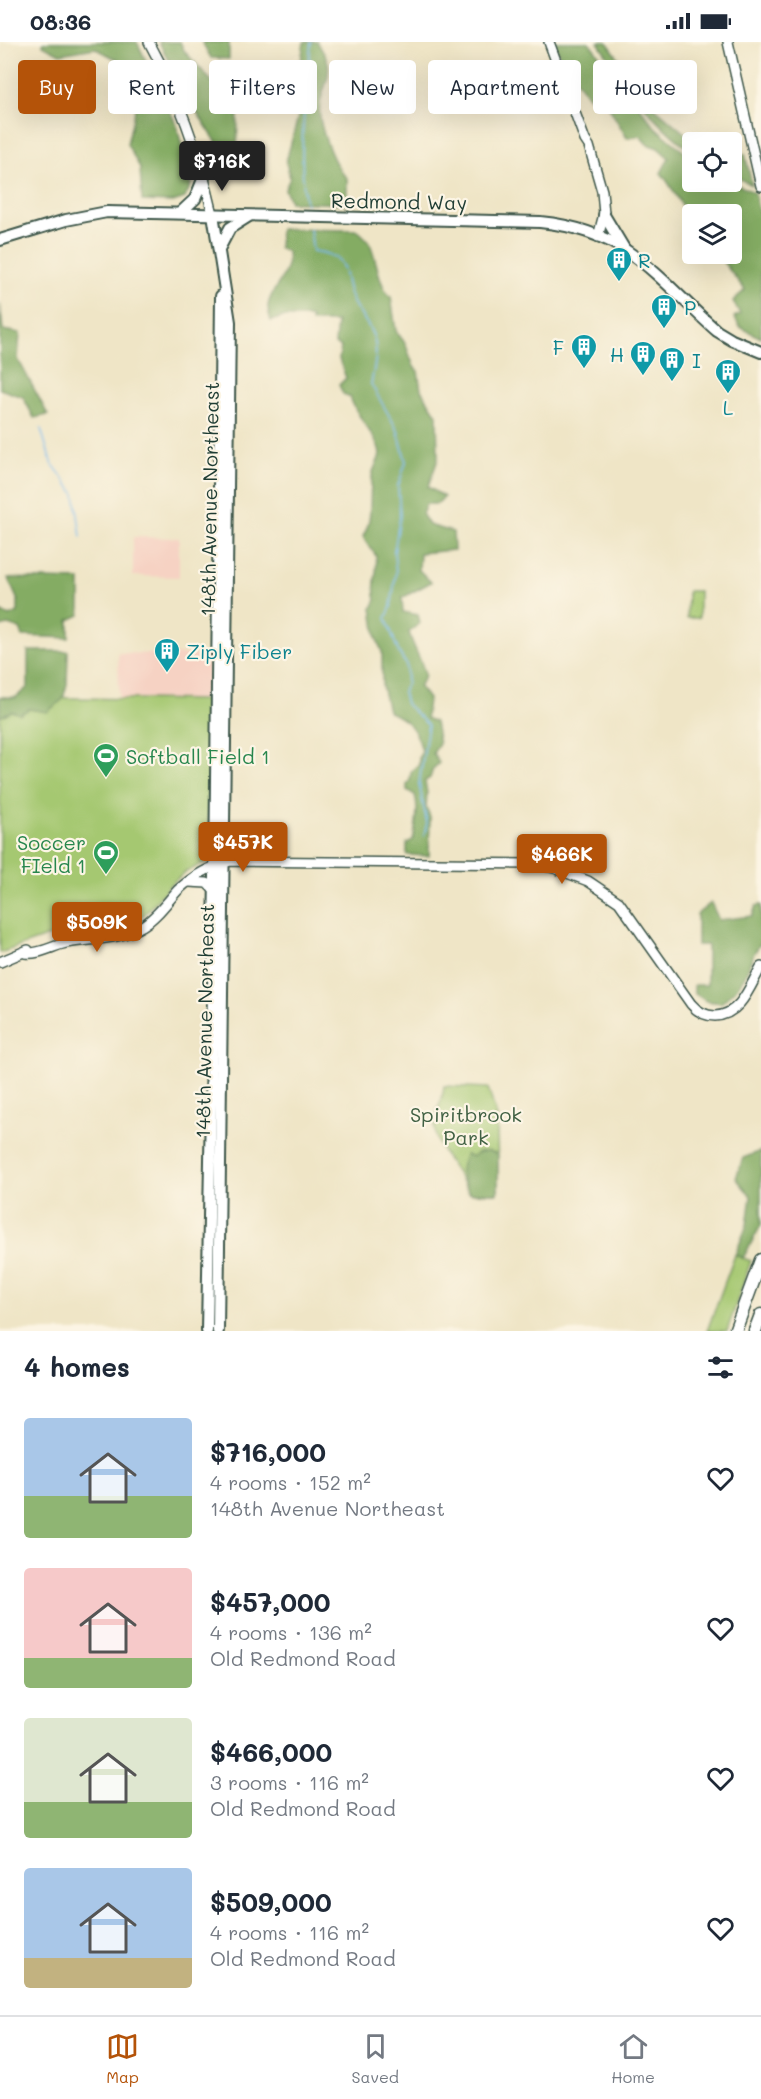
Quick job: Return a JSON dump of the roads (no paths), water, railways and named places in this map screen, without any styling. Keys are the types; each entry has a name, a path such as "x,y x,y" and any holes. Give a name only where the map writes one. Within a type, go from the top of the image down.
{"highway":[{"path":"735,1331 761,1260"},
{"path":"755,1331 761,1315"}],"main road":[{"name":"148th Avenue Northeast","path":"150,42 187,122 204,177 213,214 230,322 219,864 218,1331"},
{"path":"549,42 585,140 592,174 602,201 604,215 598,237"},
{"path":"728,42 761,186"},
{"path":"180,213 195,199 204,177"},
{"name":"Redmond Way","path":"0,240 88,214 107,212 540,222 563,225 626,250 717,331 761,352"},
{"path":"218,250 230,228 252,215"},
{"path":"604,215 626,250"},
{"path":"0,962 25,953 32,954 64,944 115,938 145,925 202,871 238,860 535,864 582,878 600,887 619,902 691,1004 698,1011 713,1016 733,1011 761,967"},
{"name":"148th Avenue Northeast","path":"207,1331 214,890 219,864"},
{"path":"187,883 207,883 214,890"}],"waterway":[{"path":"306,205 302,144 311,42"},
{"path":"310,229 313,251 326,253 340,261 352,300 373,335 376,356 371,384 398,431 406,462 398,486 400,516 394,552 396,572 391,607 386,618 399,653 406,664 407,682 403,692 406,704 428,725 419,784 427,823 424,836"},
{"path":"41,429 51,462 75,494 81,537"}],"place":[{"name":"R","path":"619,283"},
{"name":"P","path":"664,330"},
{"name":"F","path":"584,370"},
{"name":"H","path":"643,377"},
{"name":"I","path":"672,383"},
{"name":"L","path":"728,395"},
{"name":"Ziply Fiber","path":"167,674"},
{"name":"Softball Field 1","path":"106,779"},
{"name":"Soccer FIeld 1","path":"106,876"}],"park label":[{"name":"Spiritbrook Park","path":"466,1126"}]}
